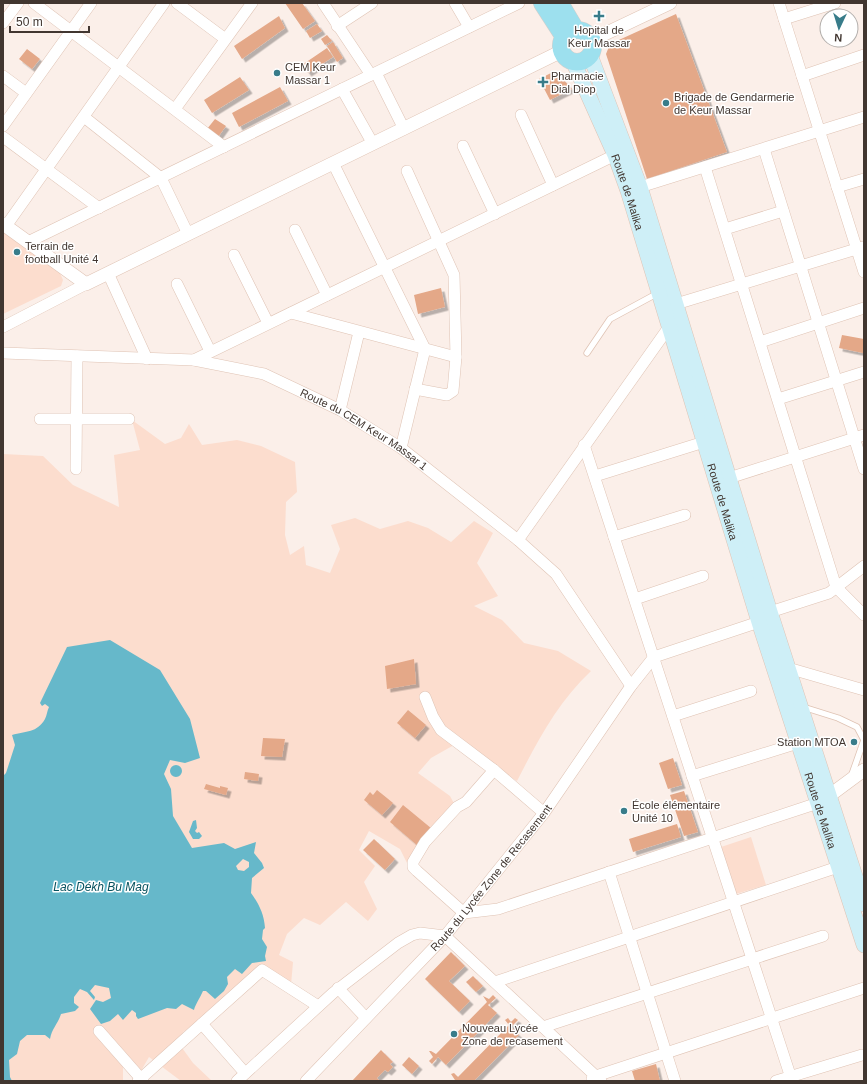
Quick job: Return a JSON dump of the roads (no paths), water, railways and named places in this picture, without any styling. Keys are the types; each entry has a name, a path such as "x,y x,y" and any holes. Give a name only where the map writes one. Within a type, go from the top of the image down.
{"main road":[{"name":"Route de Malika","path":"542,3 569,45 615,155 628,191 759,622 798,743 823,800 864,904"},
{"name":"Route de Malika","path":"560,3 569,45"},
{"path":"586,33 591,47 582,60 569,45 586,33"},
{"name":"Route de Malika","path":"591,47 640,187 800,707 838,867 864,946"}],"street":[{"path":"3,22 18,3"},
{"path":"34,3 224,147"},
{"path":"3,126 91,3"},
{"path":"86,284 5,225 47,169 164,3"},
{"path":"177,3 224,38"},
{"path":"175,109 224,38 252,3"},
{"path":"323,3 337,26 373,74 404,128"},
{"path":"337,26 372,3"},
{"path":"455,3 469,27"},
{"path":"28,242 519,3"},
{"path":"591,47 670,3"},
{"path":"779,3 837,187 860,248 864,272"},
{"path":"784,20 835,3"},
{"path":"3,327 108,273 373,144 569,45"},
{"path":"802,76 864,55"},
{"path":"3,76 26,94"},
{"path":"342,89 373,144"},
{"path":"521,115 553,185"},
{"path":"84,117 161,178 188,234"},
{"path":"640,187 864,118"},
{"path":"3,137 99,208"},
{"path":"463,146 495,214"},
{"path":"764,149 836,381 859,437 864,469"},
{"path":"194,360 615,155"},
{"path":"333,163 425,349 401,448"},
{"path":"705,167 836,587 864,615"},
{"path":"407,171 450,264 455,283 456,356 452,392 447,395 415,389"},
{"path":"837,187 864,179"},
{"path":"725,230 783,211"},
{"path":"295,230 327,295"},
{"path":"676,304 860,248"},
{"path":"234,255 268,324"},
{"path":"108,273 147,359"},
{"path":"177,284 210,352"},
{"path":"760,342 864,308"},
{"path":"291,312 359,332 456,356"},
{"path":"518,540 669,327"},
{"path":"340,410 359,332"},
{"name":"Route du CEM Keur Massar 1","path":"3,353 194,360 264,374 340,410 401,448 518,540 556,574 631,686"},
{"path":"76,469 77,356"},
{"path":"778,399 864,372"},
{"path":"40,419 129,419"},
{"path":"729,478 859,437"},
{"path":"595,476 704,442"},
{"path":"584,445 791,1079"},
{"path":"614,537 685,515"},
{"path":"770,612 829,593 864,566"},
{"path":"635,599 703,576"},
{"path":"654,657 759,622"},
{"name":"Route du Lycée Zone de Recasement","path":"306,1081 445,936 464,913 544,813 631,686 654,657"},
{"path":"788,668 864,690"},
{"path":"673,716 751,691"},
{"path":"425,697 433,717 441,730 494,770 544,813"},
{"path":"692,776 798,743"},
{"path":"494,770 466,802 458,807 425,842 413,862 413,867 417,872 464,913 498,909 823,800 864,770"},
{"path":"495,982 838,867"},
{"path":"609,872 675,1081"},
{"path":"202,1024 241,1077 338,988 398,943 412,935 431,933 445,936 543,1027 596,1079 667,1052 864,988"},
{"path":"543,1027 823,936"},
{"path":"99,1031 141,1080 262,970 318,1006"},
{"path":"338,988 366,1018"},
{"path":"776,1081 791,1079 862,1055"}],"lane":[{"path":"587,353 610,319 659,293"},
{"path":"800,707 838,718 857,727 864,740 849,781"}],"water":[{"name":"Lac Dékh Bu Mag","path":"110,640 160,670 190,719 200,758 185,763 170,760 164,774 171,789 173,816 192,848 224,843 235,849 256,842 254,853 264,868 252,878 251,893 259,905 264,918 265,928 263,930 262,939 267,947 265,956 266,961 252,963 242,974 235,969 227,977 228,984 224,991 215,999 206,991 203,991 194,1010 182,1004 176,1009 167,1008 138,1019 136,1013 132,1010 123,1020 118,1014 110,1021 101,1024 90,1009 96,1000 103,1002 111,998 109,988 95,985 90,991 95,997 94,1000 87,992 80,989 74,997 74,1003 79,1007 75,1011 61,1014 50,1039 45,1035 27,1035 20,1041 17,1054 9,1060 10,1077 12,1081 3,1081 3,776 6,773 15,745 12,735 35,729 42,724 45,719 49,707 45,704 42,706 40,703 67,647","holes":["243,859 249,862 249,867 244,871 238,870 236,866"]},
{"path":"174,765 178,765 182,771 178,777 174,777 170,773 170,769"},
{"path":"196,820 197,828 195,831 197,833 199,832 202,836 199,839 193,839 189,832 193,821"}],"place":[{"name":"Hopital de Keur Massar","path":"599,16"},
{"name":"CEM Keur Massar 1","path":"277,73"},
{"name":"Pharmacie Dial Diop","path":"543,82"},
{"name":"Brigade de Gendarmerie de Keur Massar","path":"666,103"},
{"name":"Terrain de football Unité 4","path":"17,252"},
{"name":"Station MTOA","path":"854,742"},
{"name":"École élémentaire Unité 10","path":"624,811"},
{"name":"Nouveau Lycée Zone de recasement","path":"454,1034"}]}
